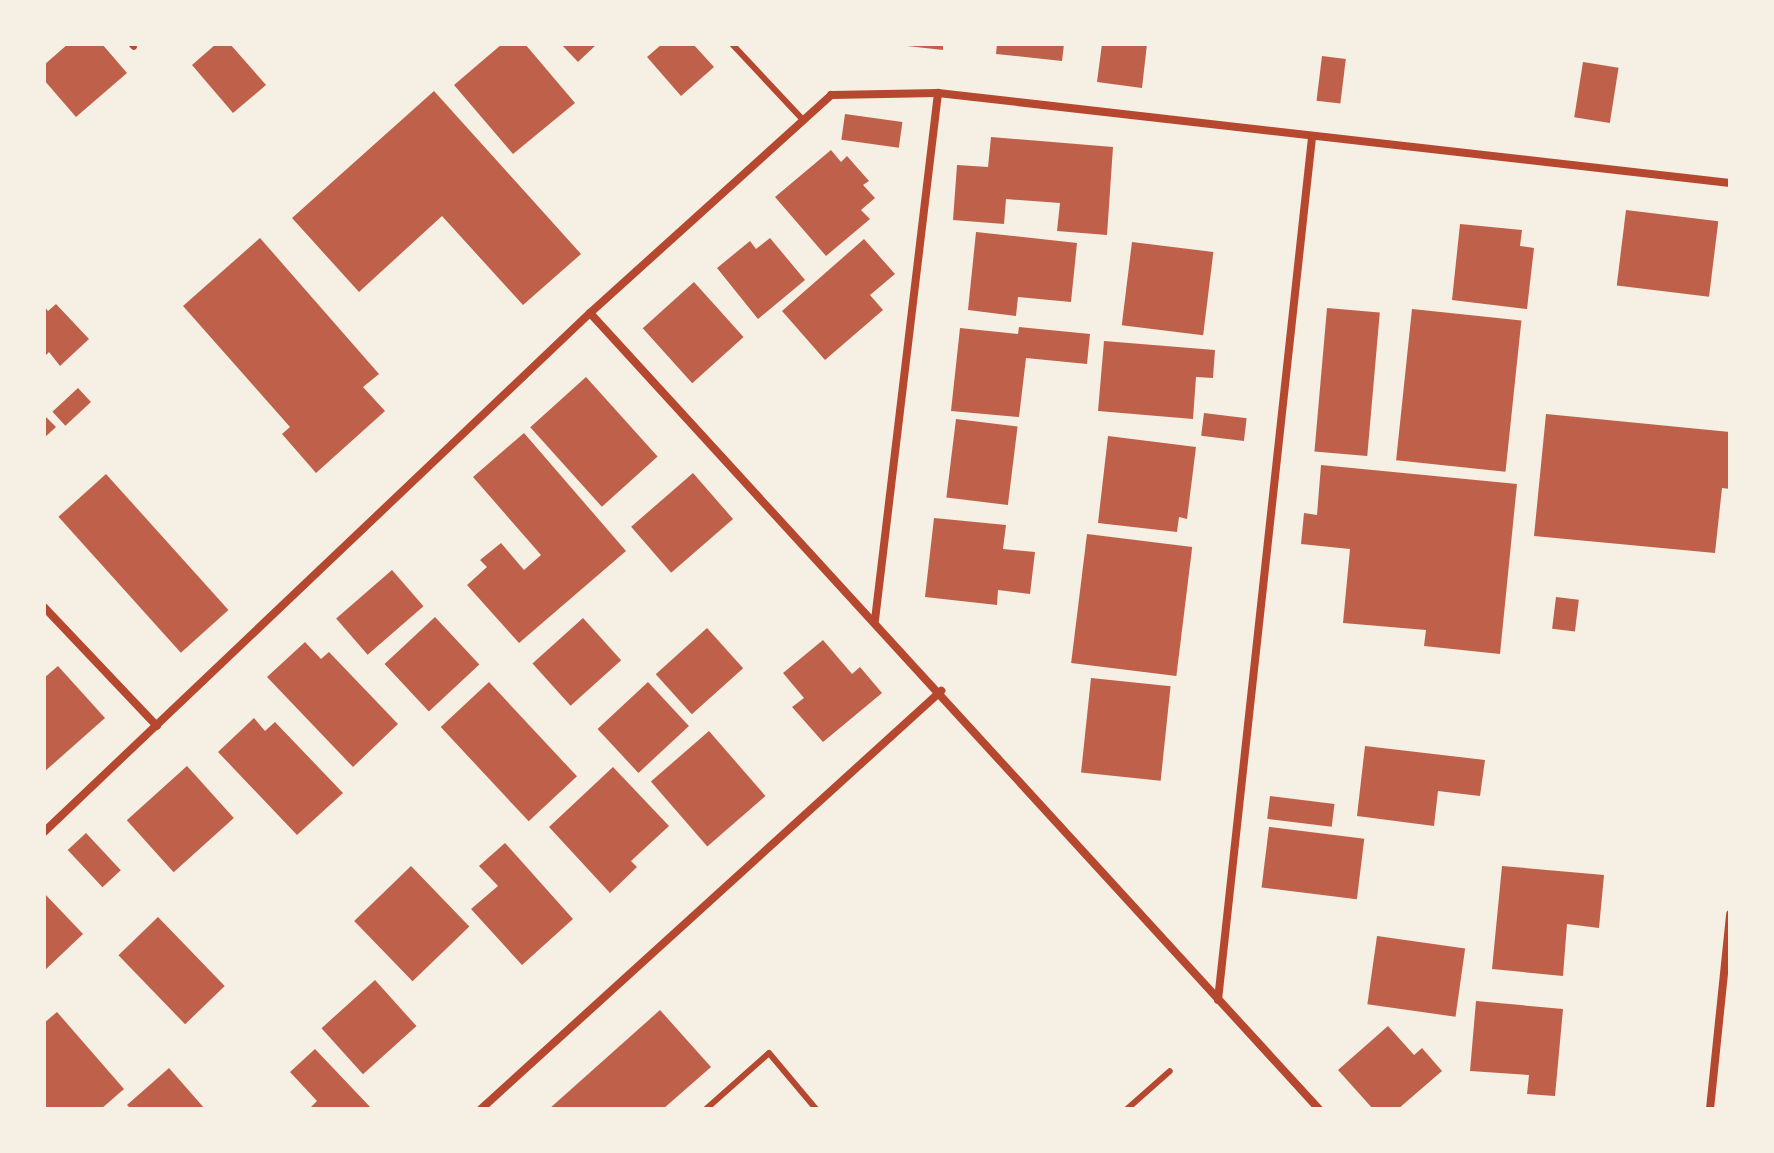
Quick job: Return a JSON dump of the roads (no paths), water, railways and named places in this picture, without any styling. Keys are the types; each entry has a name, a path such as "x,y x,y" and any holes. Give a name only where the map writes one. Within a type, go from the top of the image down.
{"street":[{"path":"875,620 938,93"},
{"path":"44,832 590,313 831,95 938,93 1312,138 1730,183"},
{"path":"1218,1000 1312,138"},
{"path":"590,313 941,691 1319,1109"},
{"path":"44,607 157,726"},
{"path":"481,1109 941,691"},
{"path":"1710,1109 1730,914"}],"lane":[{"path":"732,44 804,121"},
{"path":"706,1109 769,1053 816,1109"},
{"path":"1127,1109 1170,1071"}]}
